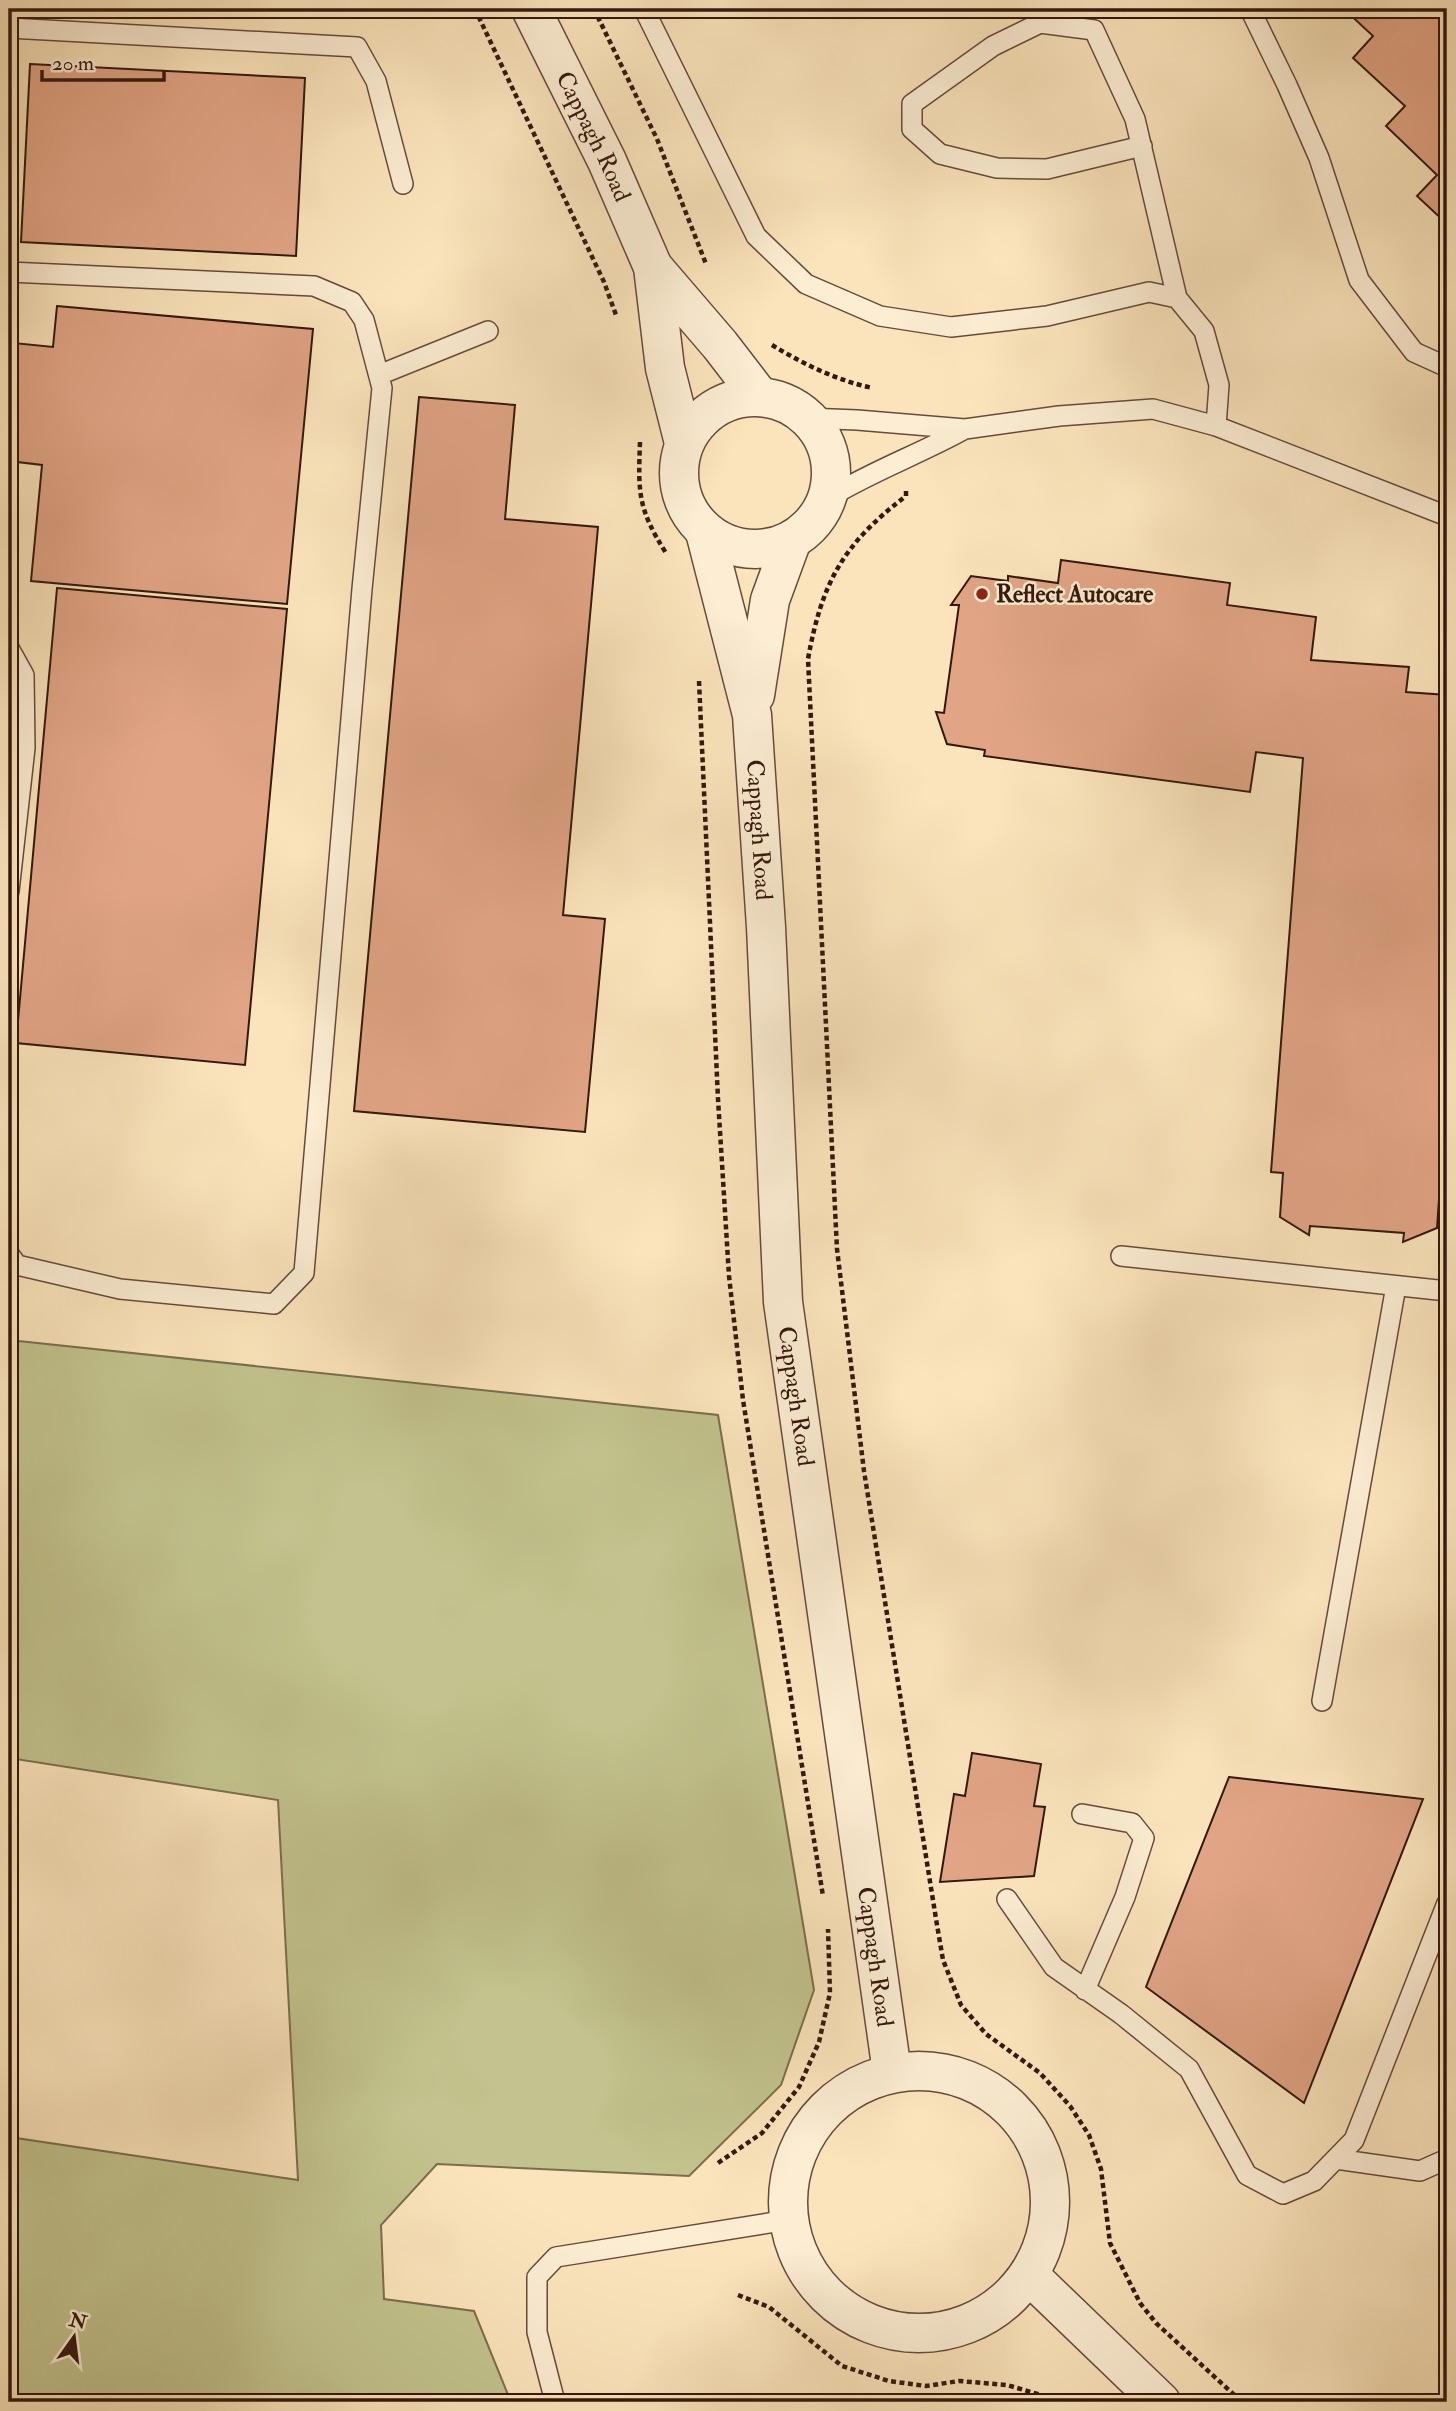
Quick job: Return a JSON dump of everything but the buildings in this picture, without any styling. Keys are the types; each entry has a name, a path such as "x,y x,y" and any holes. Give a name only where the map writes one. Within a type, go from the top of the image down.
{"street":[{"name":"Cappagh Road","path":"531,9 607,162 653,267 665,368 684,443"},
{"name":"Cappagh Road","path":"653,267 720,345 760,397"},
{"name":"Cappagh Road","path":"760,397 782,402 802,412 817,429 828,449 832,473 828,498 816,520 792,540 775,548 750,550 727,545 705,532 689,514 680,491 678,467 684,443 697,422 717,407 737,399 760,397"},
{"name":"Cappagh Road","path":"705,532 752,715 766,927 783,1302 892,2072"},
{"name":"Cappagh Road","path":"752,715 770,600 792,540"},
{"path":"939,2071 977,2083 1016,2111 1042,2152 1051,2192 1049,2231 1030,2275 1015,2293 988,2316 945,2332 898,2333 855,2317 821,2291 799,2257 788,2220 789,2176 805,2134 829,2105 859,2084 892,2072 939,2071"},
{"path":"1030,2275 1161,2402"}],"lane":[{"path":"644,9 756,236 806,284 880,316 951,327 1047,316 1110,299 1149,292 1177,298"},
{"path":"1250,9 1319,158 1359,280 1414,352 1447,367"},
{"path":"1142,146 1046,169 997,168 940,154 912,129 912,104 993,46 1040,23 1094,30 1135,119 1142,146 1177,298 1204,331 1219,385 1216,426"},
{"path":"9,28 357,47 376,81 403,184"},
{"path":"9,272 314,286 352,302 364,320 382,388 362,589 304,1273 274,1304 120,1289 17,1265 9,1254"},
{"path":"379,375 488,331"},
{"path":"807,418 965,429 1059,416 1153,409 1216,426 1447,516"},
{"path":"828,498 853,482 925,451 965,429"},
{"path":"9,648 24,675 25,748 9,891"},
{"path":"1121,1256 1447,1291"},
{"path":"1322,1701 1396,1286"},
{"path":"1082,1814 1132,1824 1144,1838 1125,1897 1085,1990"},
{"path":"1007,1899 1054,1967 1121,2014 1189,2069 1247,2175 1283,2194 1314,2182 1354,2140 1447,1903"},
{"path":"1336,2159 1420,2171 1447,2159"},
{"path":"555,2402 537,2332 537,2277 556,2257 788,2220"}],"path":[{"path":"475,9 604,282 617,319"},
{"path":"594,9 657,139 710,275"},
{"path":"770,343 792,357 832,375 855,384 880,389"},
{"path":"641,429 639,493 646,520 670,559"},
{"path":"906,496 878,518 851,547 826,589 815,621 808,659 837,1250 864,1471 943,1960 961,2005 986,2034 1040,2073 1070,2106 1089,2135 1101,2169 1110,2243 1140,2303 1156,2323 1242,2402"},
{"path":"699,674 718,1100 731,1290 743,1399 824,1901"},
{"path":"718,2163 762,2133 799,2087 819,2042 830,1993 828,1928"},
{"path":"738,2295 769,2307 842,2366 889,2381 926,2386 960,2381 1007,2385 1065,2402"}],"green space":[{"path":"9,1340 718,1415 814,1990 781,2085 689,2176 437,2164 381,2225 384,2299 474,2311 511,2402 9,2402 9,2137 298,2180 278,1800 9,1758"}],"place":[{"name":"Reflect Autocare","path":"982,594"}]}
